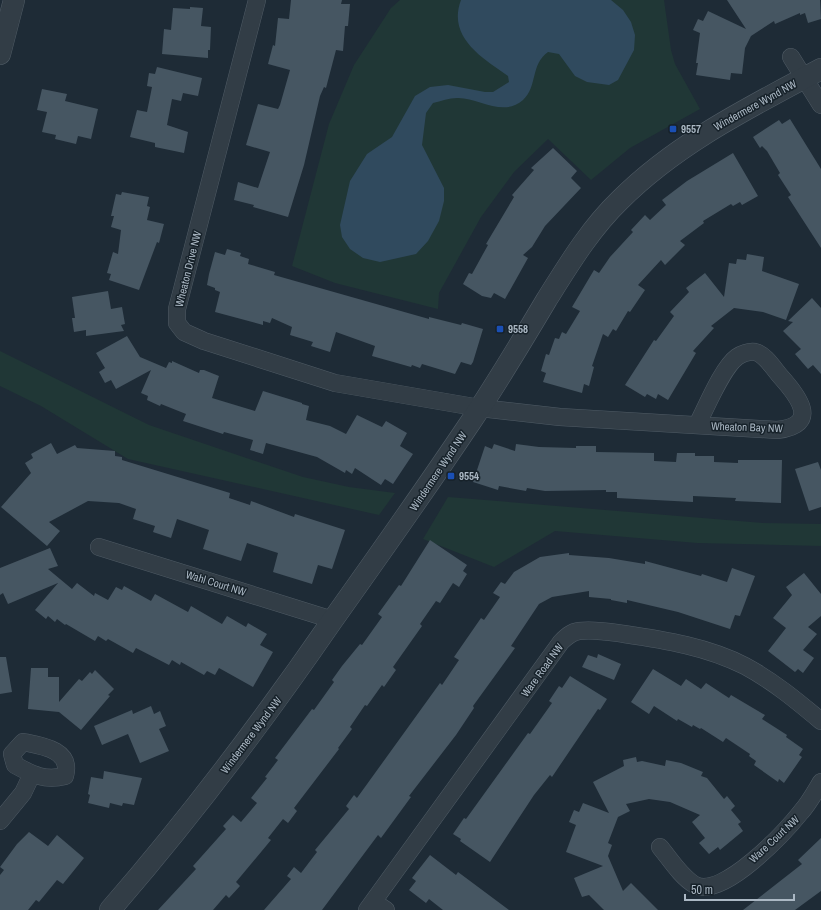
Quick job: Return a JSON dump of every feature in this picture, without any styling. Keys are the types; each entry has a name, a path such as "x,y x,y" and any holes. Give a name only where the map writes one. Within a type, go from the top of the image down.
{"street":[{"path":"0,54 14,0"},
{"name":"Wheaton Drive NW","path":"257,0 177,308 177,323 184,332 204,341 335,383 480,408"},
{"name":"Windermere Wynd NW","path":"110,910 176,832 285,690 407,517 480,408 581,246 620,200 650,173 712,129 813,74 791,57"},
{"path":"813,74 821,106"},
{"name":"Wheaton Bay NW","path":"480,408 560,417 777,430 789,428 798,424 802,416 802,407 798,397 765,358 755,352 746,353 738,357 728,367 696,425"},
{"name":"Wahl Court NW","path":"99,547 333,620"},
{"name":"Ware Road NW","path":"376,907 567,635 577,631 610,632 658,640 722,656 767,679 786,692 821,721"},
{"path":"0,821 23,793 32,774"},
{"name":"Ware Court NW","path":"660,847 682,873 696,885 707,887 717,885 728,880 765,850 786,830 802,812 821,782"}],"green space":[{"path":"400,0 664,0 671,50 675,64 700,109 630,148 591,180 548,139 514,172 481,217 439,293 438,309 335,283 292,266 329,124 354,65 391,8"},
{"path":"0,351 149,425 303,477 349,487 395,493 379,515 128,459 41,406 0,386"},
{"path":"448,497 763,523 821,524 821,546 697,543 555,531 494,567 423,539"}],"water":[{"path":"461,0 611,0 623,10 631,22 635,35 634,50 618,80 609,85 587,82 575,76 559,54 548,52 542,57 536,69 528,94 523,100 515,105 499,107 473,100 457,98 433,103 426,113 422,145 444,188 444,201 439,221 428,241 416,254 380,262 363,258 350,249 342,237 340,225 350,181 367,154 392,137 415,96 430,87 448,85 485,92 493,92 509,82 508,76 478,54 463,36 459,25 458,13"}],"building":[{"path":"291,0 342,0 341,4 350,4 348,26 345,26 343,51 336,50 326,88 324,87 320,96 304,165 288,217 253,207 254,205 234,200 238,182 258,188 270,152 246,145 258,104 278,109 280,105 290,70 268,64 273,45 275,46 278,18 289,19"},
{"path":"727,0 820,0 821,19 808,23 805,13 800,15 800,13 775,24 774,21 751,36 745,48 742,74 731,73 730,80 696,75 700,33 693,30 698,19 703,21 708,11 746,29"},
{"path":"190,7 203,8 201,26 211,27 210,50 208,50 208,58 162,54 164,29 171,30 173,8 190,9"},
{"path":"157,67 202,78 198,96 183,93 181,101 172,99 167,125 188,132 184,153 155,147 155,143 130,137 137,110 147,112 152,87 147,86 149,73 155,74"},
{"path":"42,89 67,94 65,101 98,109 91,139 78,136 76,144 55,139 56,135 42,132 47,112 37,110"},
{"path":"790,119 821,169 821,248 788,197 791,195 778,175 780,173 767,151 762,146 760,148 753,137 779,120 782,124"},
{"path":"553,148 577,171 571,178 581,188 545,226 532,247 523,255 528,258 505,299 494,293 491,298 482,296 463,284 469,273 472,274 488,245 486,244 514,197 512,195 534,170 531,168"},
{"path":"733,153 758,196 742,205 740,202 733,206 731,204 703,221 704,223 680,241 685,245 665,265 661,260 638,285 645,290 630,312 628,311 616,331 613,329 608,337 603,334 592,366 594,367 589,386 584,384 582,393 543,382 546,373 541,371 546,354 549,355 555,338 559,339 562,332 566,334 580,311 572,307 594,270 599,273 610,257 633,232 631,230 645,215 650,220 666,205 662,200 687,181"},
{"path":"122,192 149,197 147,206 150,207 147,220 164,224 159,243 157,242 139,290 109,280 111,274 107,273 113,252 118,254 121,230 111,227 114,216 111,216 116,194 121,195"},
{"path":"227,249 241,253 240,256 249,259 248,264 275,272 274,275 429,319 429,317 461,325 462,323 483,329 473,362 471,365 461,362 455,374 422,364 420,368 412,365 411,367 372,356 375,346 336,332 330,352 311,346 313,342 290,335 292,327 272,318 270,323 263,321 263,325 215,312 220,292 207,285 209,274 215,252 225,255"},
{"path":"747,254 764,257 762,271 799,284 786,320 763,312 734,308 711,326 714,328 693,351 696,353 668,400 658,394 656,399 647,394 645,397 625,385 654,340 656,341 674,316 670,312 689,292 686,288 705,273 724,297 729,263 736,264 737,259 746,260"},
{"path":"108,291 111,309 122,307 125,324 121,325 124,331 86,336 86,330 74,332 72,318 75,318 72,297"},
{"path":"812,298 821,308 821,374 813,365 808,369 795,354 801,349 783,331 793,322 788,321"},
{"path":"127,336 140,357 166,368 169,362 172,363 172,361 199,373 200,370 204,370 219,376 212,398 255,411 263,391 309,406 306,420 330,426 346,434 357,415 382,427 386,421 407,433 400,446 413,454 393,484 385,479 381,485 355,468 352,474 346,470 345,473 317,457 266,443 263,454 250,450 253,440 224,432 223,434 183,421 186,414 161,404 160,406 147,400 148,396 141,393 151,370 116,389 111,380 105,383 99,372 105,368 96,353"},
{"path":"51,443 57,454 75,445 77,448 115,451 115,456 122,457 122,460 230,493 229,498 250,505 251,501 294,517 295,514 345,530 332,569 318,565 312,584 273,572 278,553 247,543 241,561 203,549 209,530 177,519 171,538 153,532 155,526 133,519 136,509 119,503 88,501 49,522 60,531 47,546 1,507 31,473 25,463 33,458 31,454"},
{"path":"494,444 515,451 516,444 539,447 576,448 576,446 596,446 596,452 654,453 654,461 676,462 677,453 695,453 695,456 714,456 714,462 738,463 738,460 782,460 781,503 735,501 736,498 693,496 693,502 617,498 617,492 606,492 606,490 545,491 527,488 526,491 499,486 498,490 473,482 485,446 492,449"},
{"path":"818,462 821,470 821,507 809,511 795,469"},
{"path":"430,540 467,565 463,571 467,574 459,587 453,583 440,603 436,601 420,624 422,626 393,667 396,670 384,687 382,685 367,706 365,705 350,727 352,729 338,748 339,749 294,808 297,811 288,823 283,819 268,838 271,840 236,882 240,886 229,898 226,895 213,910 158,910 196,869 193,866 226,829 223,826 233,815 241,822 257,803 251,798 267,778 265,777 278,760 275,758 312,709 314,710 334,682 332,680 342,666 360,644 362,645 382,617 378,614 399,585 401,586"},
{"path":"50,548 58,566 48,569 72,589 77,583 94,596 95,593 108,600 116,587 122,590 124,586 151,601 155,594 188,612 191,606 222,624 227,616 246,627 248,623 267,634 260,645 273,652 253,687 219,668 215,675 207,671 204,675 181,662 180,665 172,660 169,665 136,648 133,653 108,639 106,641 98,636 95,641 57,619 55,622 48,616 46,619 35,610 58,583 8,604 3,593 0,595 0,568"},
{"path":"569,553 569,555 609,558 645,564 645,561 701,576 702,574 727,582 732,568 755,576 740,616 735,615 730,629 678,612 627,600 627,603 611,599 589,597 589,591 552,597 539,604 511,646 515,648 473,706 474,708 456,735 409,796 411,797 381,838 378,835 322,910 264,910 291,879 287,876 294,867 301,873 317,852 315,850 349,809 346,806 354,795 357,798 440,683 442,685 459,660 454,657 481,618 484,620 500,597 493,593 501,582 505,584 514,572 540,557"},
{"path":"804,573 821,594 821,616 808,627 817,634 803,650 814,658 803,673 798,669 795,672 768,651 786,628 773,618 792,595 786,587"},
{"path":"598,654 621,664 614,680 582,667 588,655 597,658"},
{"path":"0,657 6,657 12,692 0,694"},
{"path":"31,668 48,668 48,677 59,677 59,702 79,679 82,681 90,672 92,674 95,670 114,689 108,695 110,696 81,730 59,712 28,709"},
{"path":"653,669 681,686 686,679 701,689 706,683 729,698 731,695 765,715 762,719 787,735 786,737 803,749 799,755 802,757 784,783 779,779 778,782 754,765 756,761 749,756 750,754 726,738 723,742 701,728 700,729 693,725 692,727 678,719 677,721 654,706 649,714 631,702"},
{"path":"570,676 607,699 600,710 598,709 552,777 550,775 534,795 490,862 460,841 461,839 453,834 464,818 466,819 528,733 530,734 552,703 549,701 559,686 562,688"},
{"path":"151,706 154,714 160,711 166,726 159,729 169,751 140,763 128,734 102,745 94,726 132,710 133,714"},
{"path":"636,757 637,762 642,761 665,766 666,760 681,763 703,772 701,776 707,778 724,799 727,796 735,806 731,810 741,822 738,824 743,831 720,850 718,847 709,854 699,843 705,838 692,822 700,815 670,802 649,799 626,804 630,811 618,817 608,843 612,845 608,856 623,891 631,883 658,910 604,910 589,895 582,897 574,878 603,866 566,852 576,825 569,822 574,810 579,812 583,803 609,813 593,782 624,766 623,760"},
{"path":"104,771 142,778 134,805 123,803 122,806 110,803 109,808 88,803 91,777 103,779"},
{"path":"29,832 48,846 57,835 84,858 63,884 57,880 39,902 36,900 28,910 0,910 0,875 4,870 0,867 17,844"},
{"path":"821,838 821,891 795,910 743,910 802,864 798,860"},
{"path":"430,855 456,875 458,872 509,910 443,910 429,899 426,903 409,890 416,881 412,878"}],"place":[{"name":"9557","path":"673,129"},
{"name":"9558","path":"500,329"},
{"name":"9554","path":"451,476"}]}
